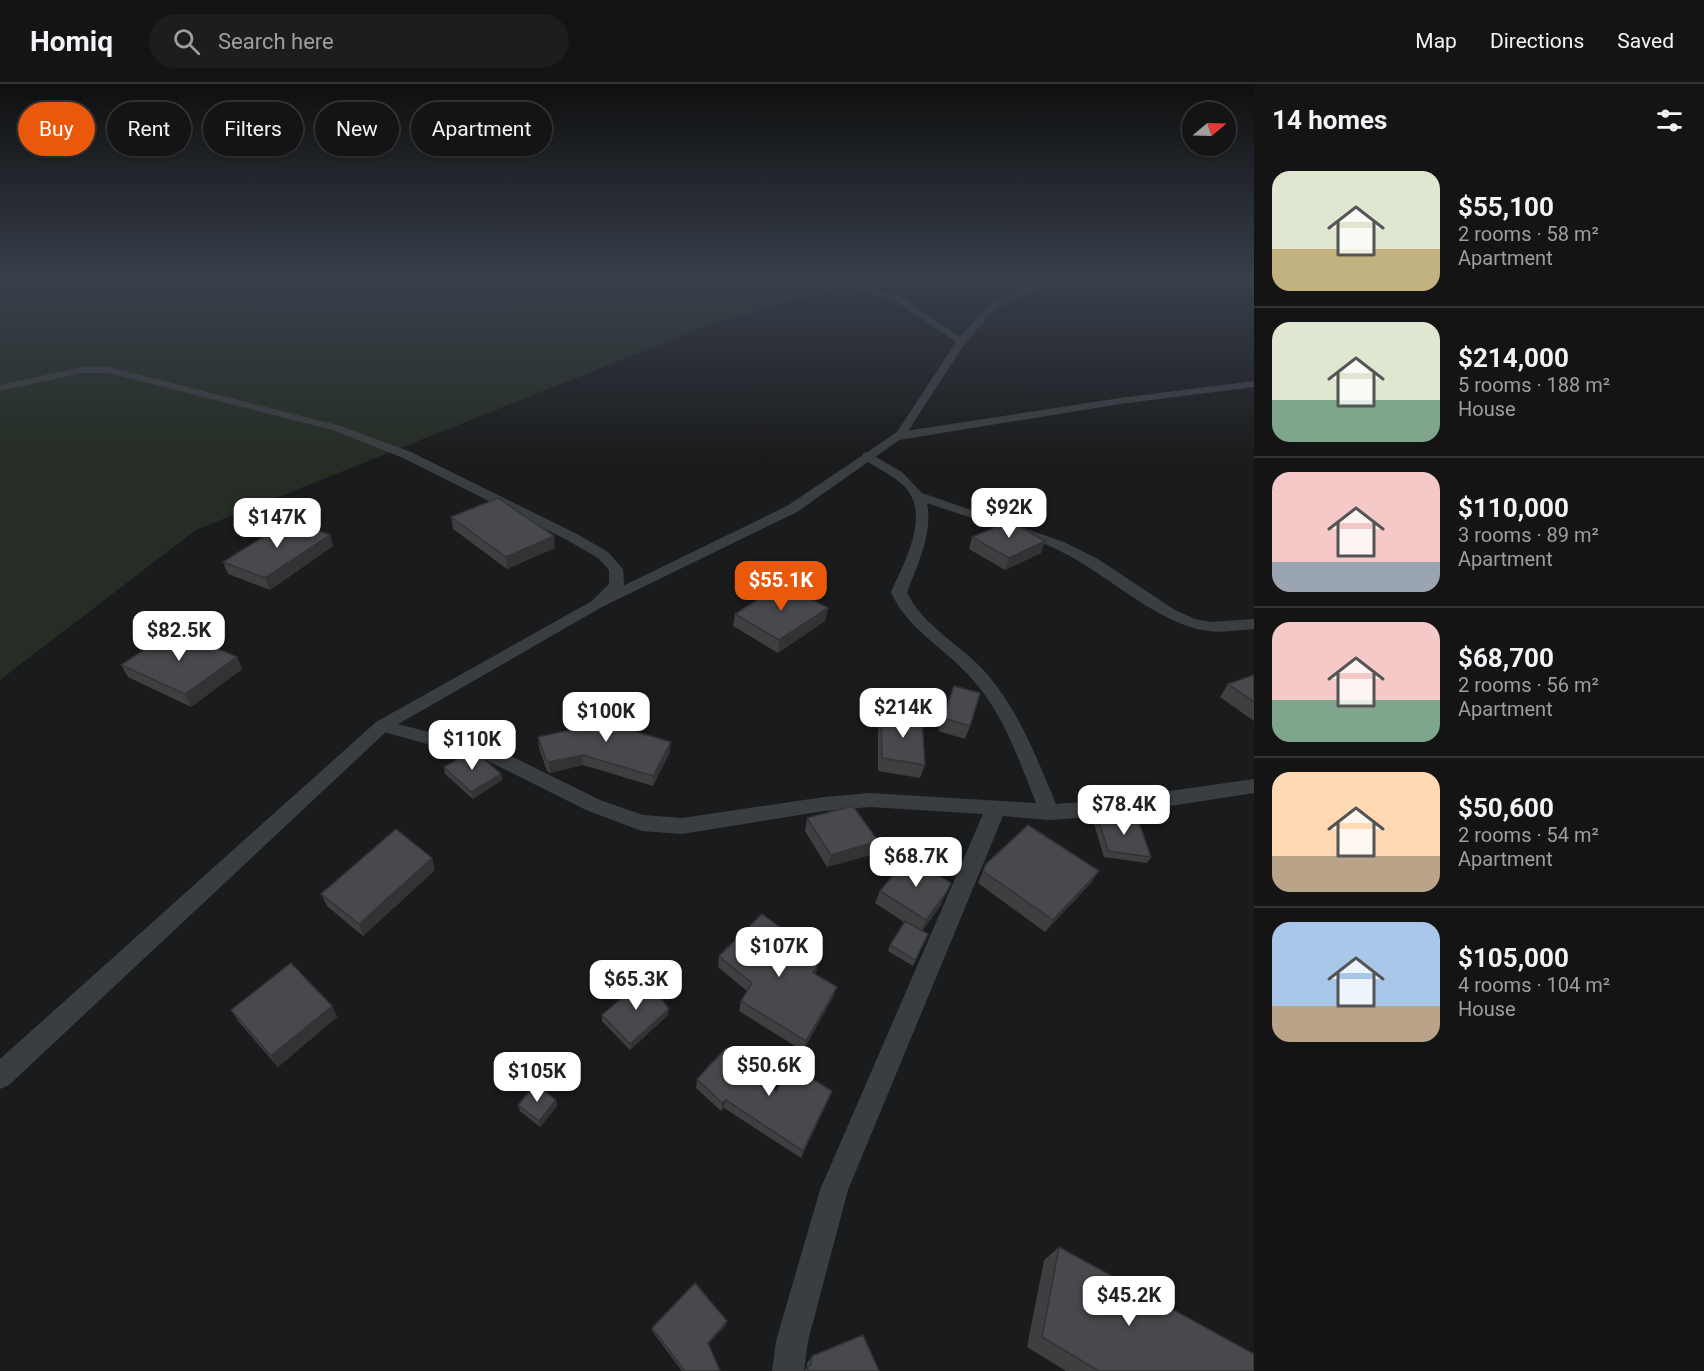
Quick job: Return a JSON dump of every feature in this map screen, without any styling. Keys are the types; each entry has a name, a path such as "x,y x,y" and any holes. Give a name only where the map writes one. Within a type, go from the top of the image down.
{"street":[{"path":"957,338 961,341"},
{"path":"899,436 964,338"},
{"path":"0,388 82,370 109,370 337,428 407,455 551,526 603,555 616,569 617,585 597,604"},
{"path":"0,1076 382,726 597,604 792,509 899,436 1178,392 1254,384"},
{"path":"867,456 912,487 919,496 1059,545 1093,562 1170,614 1191,623 1211,627 1254,624"},
{"path":"919,496 921,539 899,592 904,605 917,620 950,647 990,689 1019,738 1049,812"},
{"path":"382,726 492,755 593,805 642,823 682,826 824,804 870,800 912,801 1049,812 1106,808 1254,786"},
{"path":"788,1371 792,1341 834,1190 996,808"}],"shaded area":[{"path":"0,338 675,338 196,530 0,680"}],"building":[{"path":"498,498 554,536 506,557 451,517"},
{"path":"290,520 330,535 265,578 223,562"},
{"path":"1009,521 1045,541 1009,558 972,537"},
{"path":"783,584 828,608 779,640 735,614"},
{"path":"174,630 237,657 185,694 121,665"},
{"path":"1254,675 1254,702 1228,684"},
{"path":"954,686 980,693 970,726 943,718"},
{"path":"602,703 616,726 671,742 653,776 583,755 549,762 546,760 538,737 585,727 577,710"},
{"path":"881,713 922,719 925,765 882,758"},
{"path":"470,752 478,754 501,774 471,792 444,767"},
{"path":"853,806 878,841 831,855 807,818"},
{"path":"1097,814 1138,820 1151,857 1108,851"},
{"path":"1028,825 1099,871 1053,920 983,871 986,864"},
{"path":"396,829 432,858 359,924 321,894"},
{"path":"908,857 951,883 926,920 880,891"},
{"path":"762,914 784,930 775,939 819,963 813,973 837,987 806,1041 741,1001 752,983 719,956"},
{"path":"905,921 928,934 915,960 890,945"},
{"path":"291,963 332,1006 271,1056 231,1010"},
{"path":"645,978 669,1009 630,1044 602,1015"},
{"path":"726,1048 776,1091 790,1065 832,1091 803,1151 726,1100 722,1103 697,1079"},
{"path":"536,1084 556,1100 539,1121 518,1105"},
{"path":"1059,1247 1254,1354 1254,1371 1099,1371 1042,1337"},
{"path":"695,1283 727,1321 708,1343 720,1371 685,1371 652,1328"},
{"path":"863,1335 879,1371 809,1371 807,1367 811,1365 812,1356"}]}
